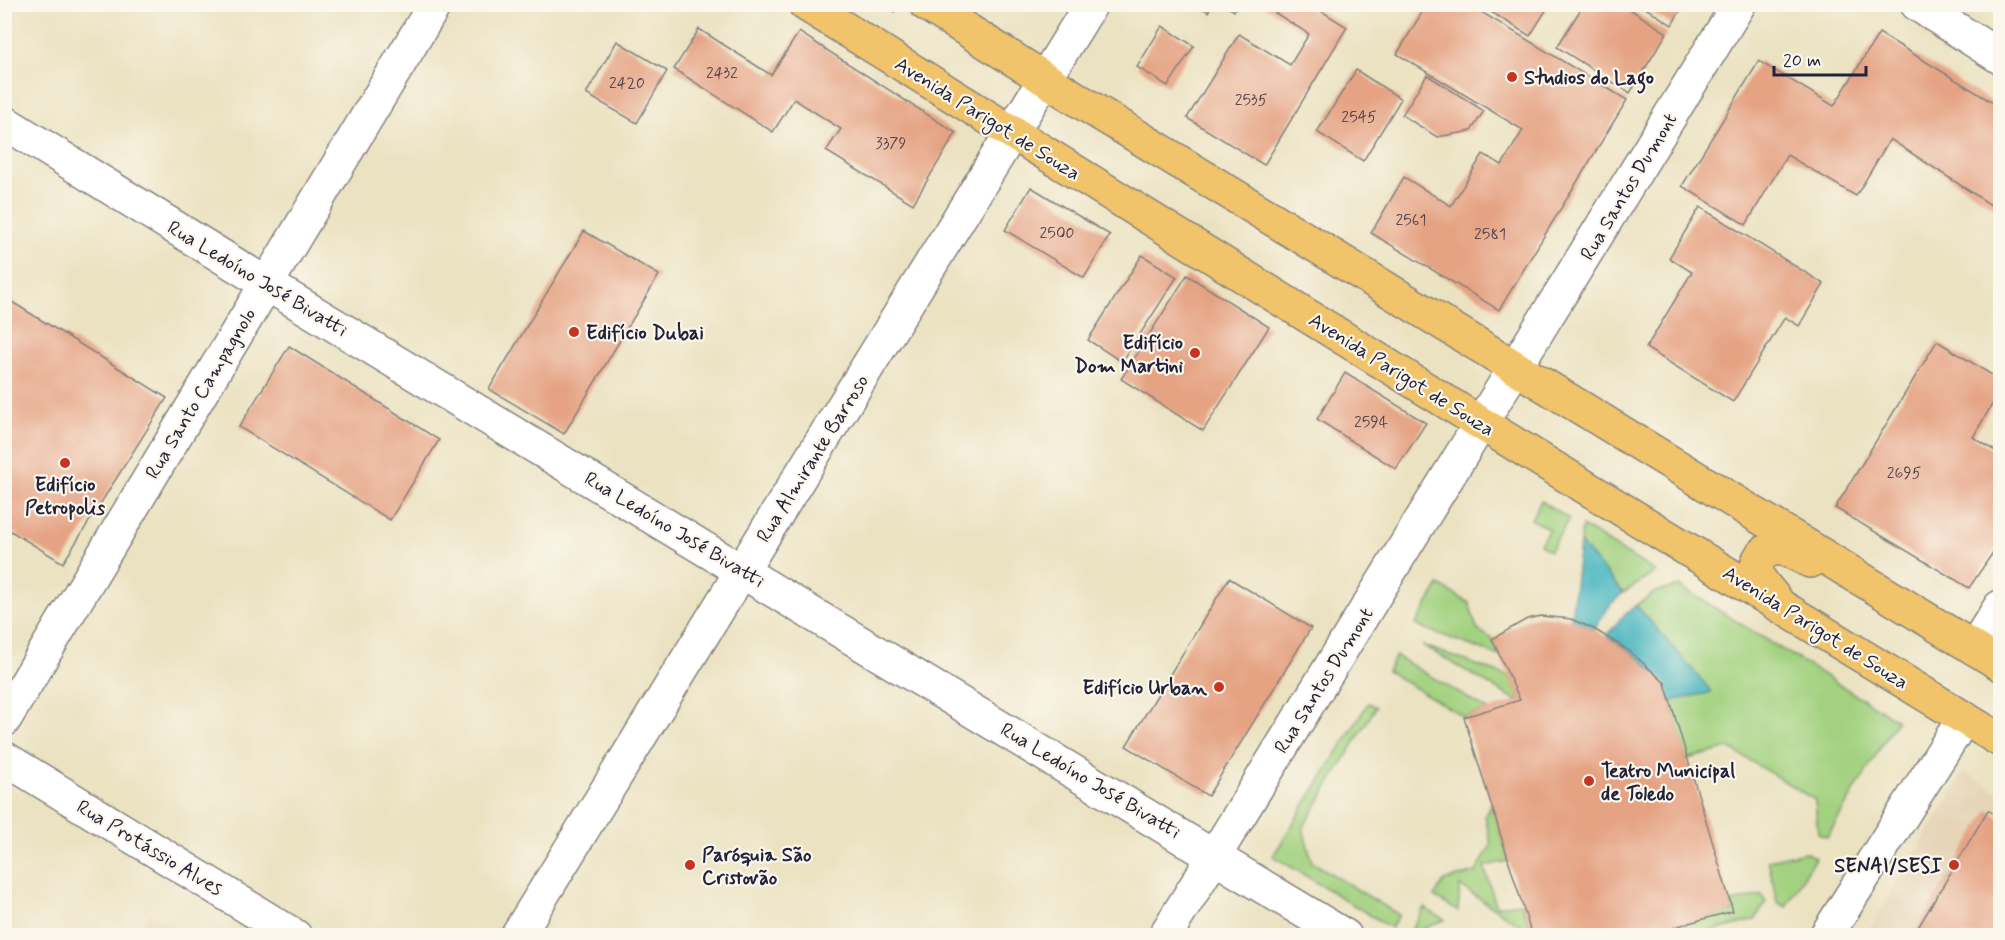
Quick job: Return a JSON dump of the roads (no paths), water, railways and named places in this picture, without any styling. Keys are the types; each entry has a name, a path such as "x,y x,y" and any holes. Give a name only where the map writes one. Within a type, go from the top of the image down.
{"main road":[{"name":"Avenida Parigot de Souza","path":"805,4 1482,424 2001,740"},
{"path":"926,4 1045,80 1987,656"},
{"path":"1778,603 1757,575 1757,563 1770,549 1782,548 1940,627"}],"street":[{"name":"Rua Santo Campagnolo","path":"4,720 435,4"},
{"path":"1045,80 1091,4"},
{"name":"Rua Santos Dumont","path":"1165,936 1517,368 1739,4"},
{"path":"1917,4 2001,57"},
{"name":"Rua Almirante Barroso","path":"517,936 1045,80"},
{"name":"Rua Ledoíno José Bivatti","path":"4,122 265,283 1215,854 1345,936"},
{"path":"1987,656 2001,607"},
{"path":"1826,936 1964,718"},
{"name":"Rua Protássio Alves","path":"4,758 295,936"}],"water":[{"path":"1580,543 1623,593 1610,605 1594,629 1571,619"},
{"path":"1636,605 1712,692 1670,701 1666,690 1653,671 1636,655 1607,636 1621,618"}],"place":[{"name":"Studios do Lago","path":"1512,77"},
{"name":"Edifício Dubai","path":"574,332"},
{"name":"Edifício Dom Martini","path":"1195,353"},
{"name":"Edifício Petropolis","path":"65,463"},
{"name":"Edifício Urban","path":"1219,687"},
{"name":"Teatro Municipal de Toledo","path":"1589,781"},
{"name":"Paróquia São Cristovão","path":"690,865"},
{"name":"SENAI/SESI","path":"1954,865"}]}
